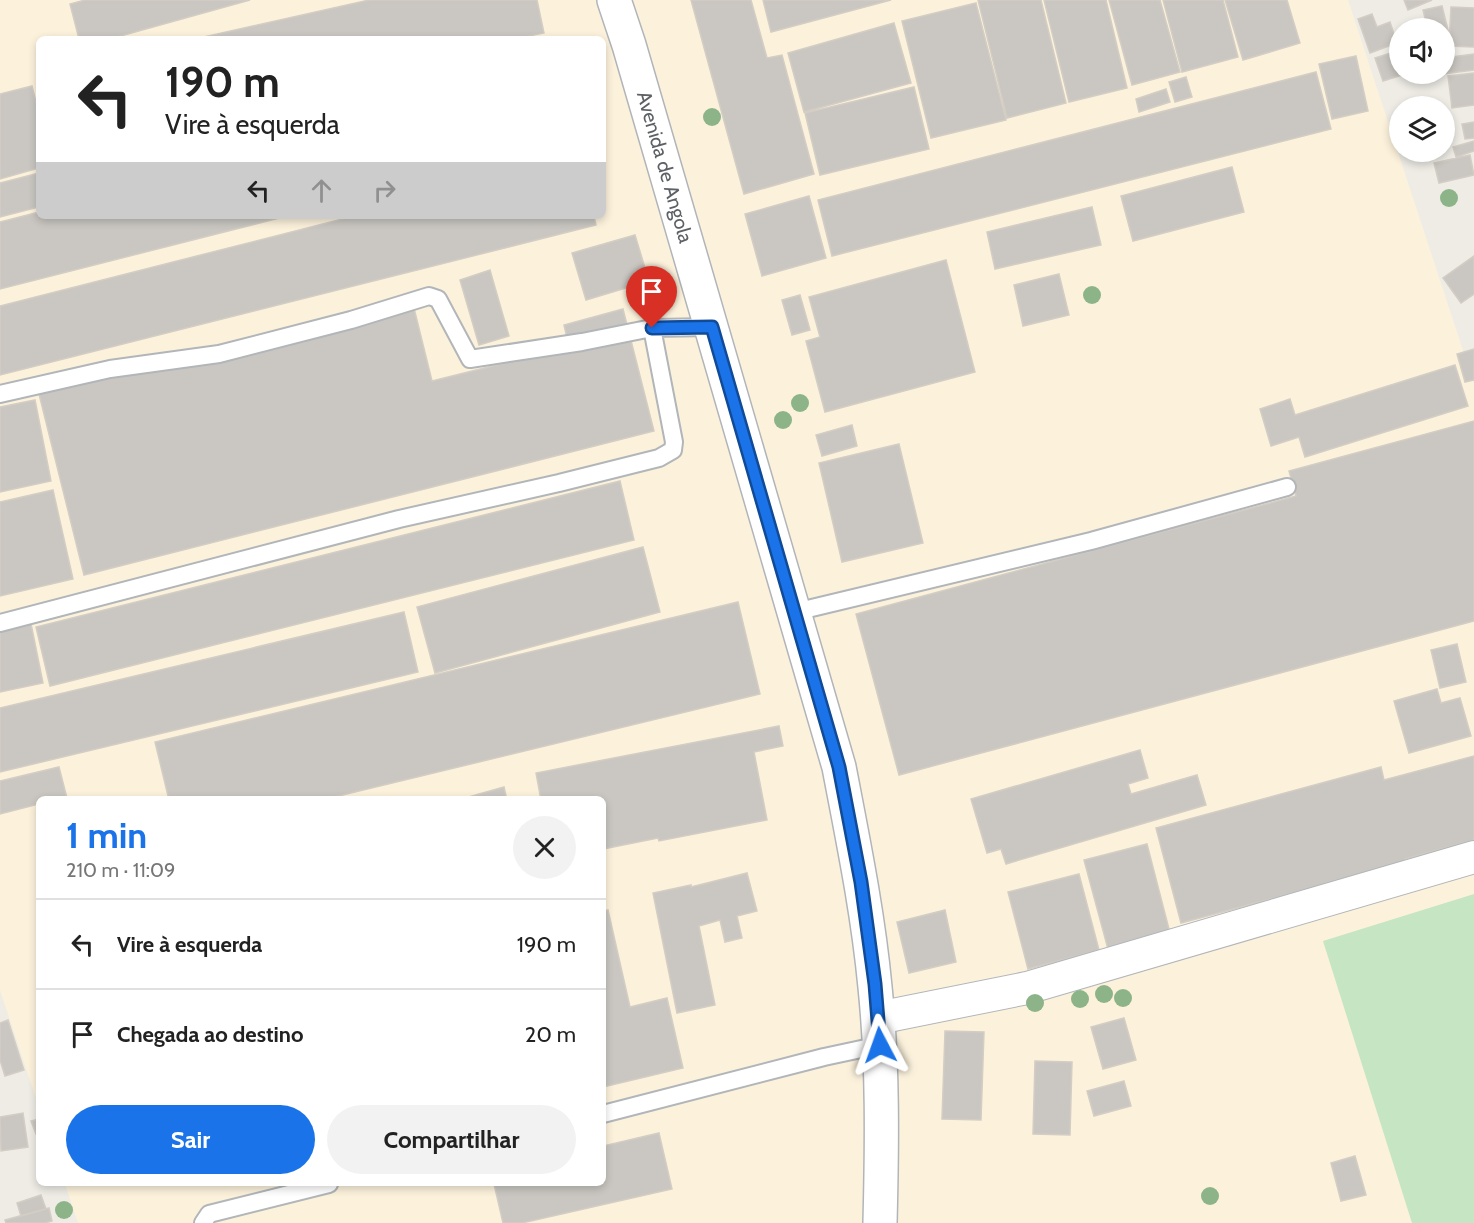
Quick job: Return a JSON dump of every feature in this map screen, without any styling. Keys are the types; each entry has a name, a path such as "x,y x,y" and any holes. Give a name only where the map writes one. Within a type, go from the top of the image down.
{"main road":[{"name":"Avenida de Angola","path":"614,0 712,327 839,767 861,882 880,1044 880,1223"}],"street":[{"path":"880,1044 1027,988 1474,857"}],"lane":[{"path":"0,394 110,369 219,354 351,320 429,296 438,300 470,359 582,342 652,328 712,327"},
{"path":"0,623 399,519 659,458 673,450 674,442 652,328"},
{"path":"795,612 1091,541 1287,487"},
{"path":"606,1113 880,1044"},
{"path":"203,1223 209,1214 322,1186"}],"shaded area":[{"path":"0,0 1348,0 1389,125 1389,162 1401,162 1474,384 1474,1223 78,1223 66,1186 606,1186 606,796 36,796 36,1098 0,990"}],"green space":[{"path":"1474,894 1474,1223 1412,1223 1323,941"}],"building":[{"path":"85,0 250,0 121,36 78,36 70,4"},
{"path":"369,0 537,0 544,33 530,36 208,36"},
{"path":"691,0 751,0 767,58 782,55 814,174 744,194"},
{"path":"763,0 891,0 771,32"},
{"path":"978,0 1041,0 1066,103 1007,118"},
{"path":"1044,0 1106,0 1127,88 1069,102"},
{"path":"1109,0 1160,0 1180,72 1132,85"},
{"path":"1163,0 1223,0 1238,57 1182,72"},
{"path":"1225,0 1287,0 1300,43 1243,60"},
{"path":"1404,0 1432,0 1408,10"},
{"path":"976,3 1006,120 931,138 902,21"},
{"path":"1442,6 1445,18 1425,18 1423,10"},
{"path":"1451,7 1474,8 1474,47 1455,46 1455,18 1450,18"},
{"path":"1372,14 1377,27 1389,22 1389,46 1370,53 1358,19"},
{"path":"894,23 911,83 804,112 788,53"},
{"path":"1389,54 1389,79 1383,81 1375,58"},
{"path":"1474,54 1474,70 1455,73 1455,57"},
{"path":"1356,56 1368,111 1332,119 1319,64"},
{"path":"1316,72 1331,129 832,256 818,200"},
{"path":"1474,73 1474,105 1455,108 1455,96 1450,96 1449,84 1455,84 1455,75"},
{"path":"1186,77 1192,97 1175,102 1169,82"},
{"path":"32,86 36,102 36,169 0,179 0,94"},
{"path":"914,87 929,149 820,175 805,113"},
{"path":"1166,89 1170,102 1139,112 1136,99"},
{"path":"1474,122 1474,138 1465,139 1462,124"},
{"path":"1474,141 1474,151 1456,157 1455,146"},
{"path":"1470,155 1474,175 1439,183 1434,163 1455,162 1455,158"},
{"path":"1232,167 1244,212 1133,241 1121,196"},
{"path":"36,174 36,208 0,217 0,183"},
{"path":"809,196 826,258 762,276 745,214"},
{"path":"1092,207 1101,245 995,269 987,232"},
{"path":"36,213 36,219 275,219 0,289 0,222"},
{"path":"342,219 595,219 596,225 0,375 0,306"},
{"path":"635,235 649,281 586,300 572,253"},
{"path":"1474,256 1474,294 1461,303 1443,278"},
{"path":"946,260 975,372 825,412 806,341 820,337 809,297"},
{"path":"490,270 509,336 479,345 460,280"},
{"path":"1059,274 1069,315 1023,326 1014,285"},
{"path":"800,295 810,330 792,335 782,300"},
{"path":"412,300 432,381 569,347 564,325 623,309 654,431 84,575 39,394"},
{"path":"1474,349 1474,380 1465,382 1457,354"},
{"path":"1455,365 1468,406 1305,457 1299,437 1271,446 1260,409 1290,399 1295,415"},
{"path":"35,400 51,481 0,492 0,407"},
{"path":"1474,421 1474,621 899,775 856,614 1296,496 1289,471"},
{"path":"852,425 857,446 822,456 816,435"},
{"path":"899,444 923,543 842,562 819,463"},
{"path":"620,481 634,540 50,686 36,627"},
{"path":"53,490 73,579 0,596 0,502"},
{"path":"643,547 660,612 435,673 417,607"},
{"path":"738,602 760,694 339,796 168,796 155,742"},
{"path":"28,609 43,683 0,692 0,615"},
{"path":"404,612 418,672 0,772 0,708"},
{"path":"1457,644 1466,682 1440,688 1431,650"},
{"path":"1437,689 1441,703 1460,698 1471,736 1409,753 1394,701"},
{"path":"779,726 783,746 754,752 767,820 659,841 658,838 606,848 606,796 540,796 536,773"},
{"path":"1140,750 1148,778 1128,784 1131,794 1197,775 1206,805 1006,864 1001,849 987,853 971,799"},
{"path":"1474,756 1474,840 1405,859 1405,863 1181,923 1156,828 1381,767 1384,780"},
{"path":"59,767 66,796 36,796 36,805 0,814 0,781"},
{"path":"504,787 506,796 472,796"},
{"path":"1147,844 1170,933 1108,949 1084,860"},
{"path":"747,873 757,911 737,916 742,938 725,942 720,920 699,926 715,1005 677,1013 653,893 691,885 691,887"},
{"path":"1079,874 1099,950 1028,969 1008,892"},
{"path":"606,910 608,910 630,1007 667,998 683,1068 606,1086"},
{"path":"945,910 956,962 909,973 897,922"},
{"path":"1124,1018 1136,1060 1103,1069 1091,1027"},
{"path":"8,1020 24,1070 5,1076 0,1060 0,1023"},
{"path":"945,1031 984,1032 981,1120 942,1119"},
{"path":"1035,1061 1072,1062 1070,1135 1033,1134"},
{"path":"1124,1081 1131,1106 1094,1116 1087,1091"},
{"path":"23,1113 28,1147 1,1151 0,1117"},
{"path":"36,1120 36,1134 31,1121"},
{"path":"659,1133 672,1189 522,1223 503,1223 494,1186 606,1186 606,1145"},
{"path":"1355,1156 1366,1195 1341,1201 1331,1163"},
{"path":"41,1195 46,1209 21,1216 17,1203"},
{"path":"49,1208 52,1221 45,1223 6,1223 5,1220"}],"route":[{"path":"652,328 712,327 839,767 861,882 875,984 880,1045"}]}
